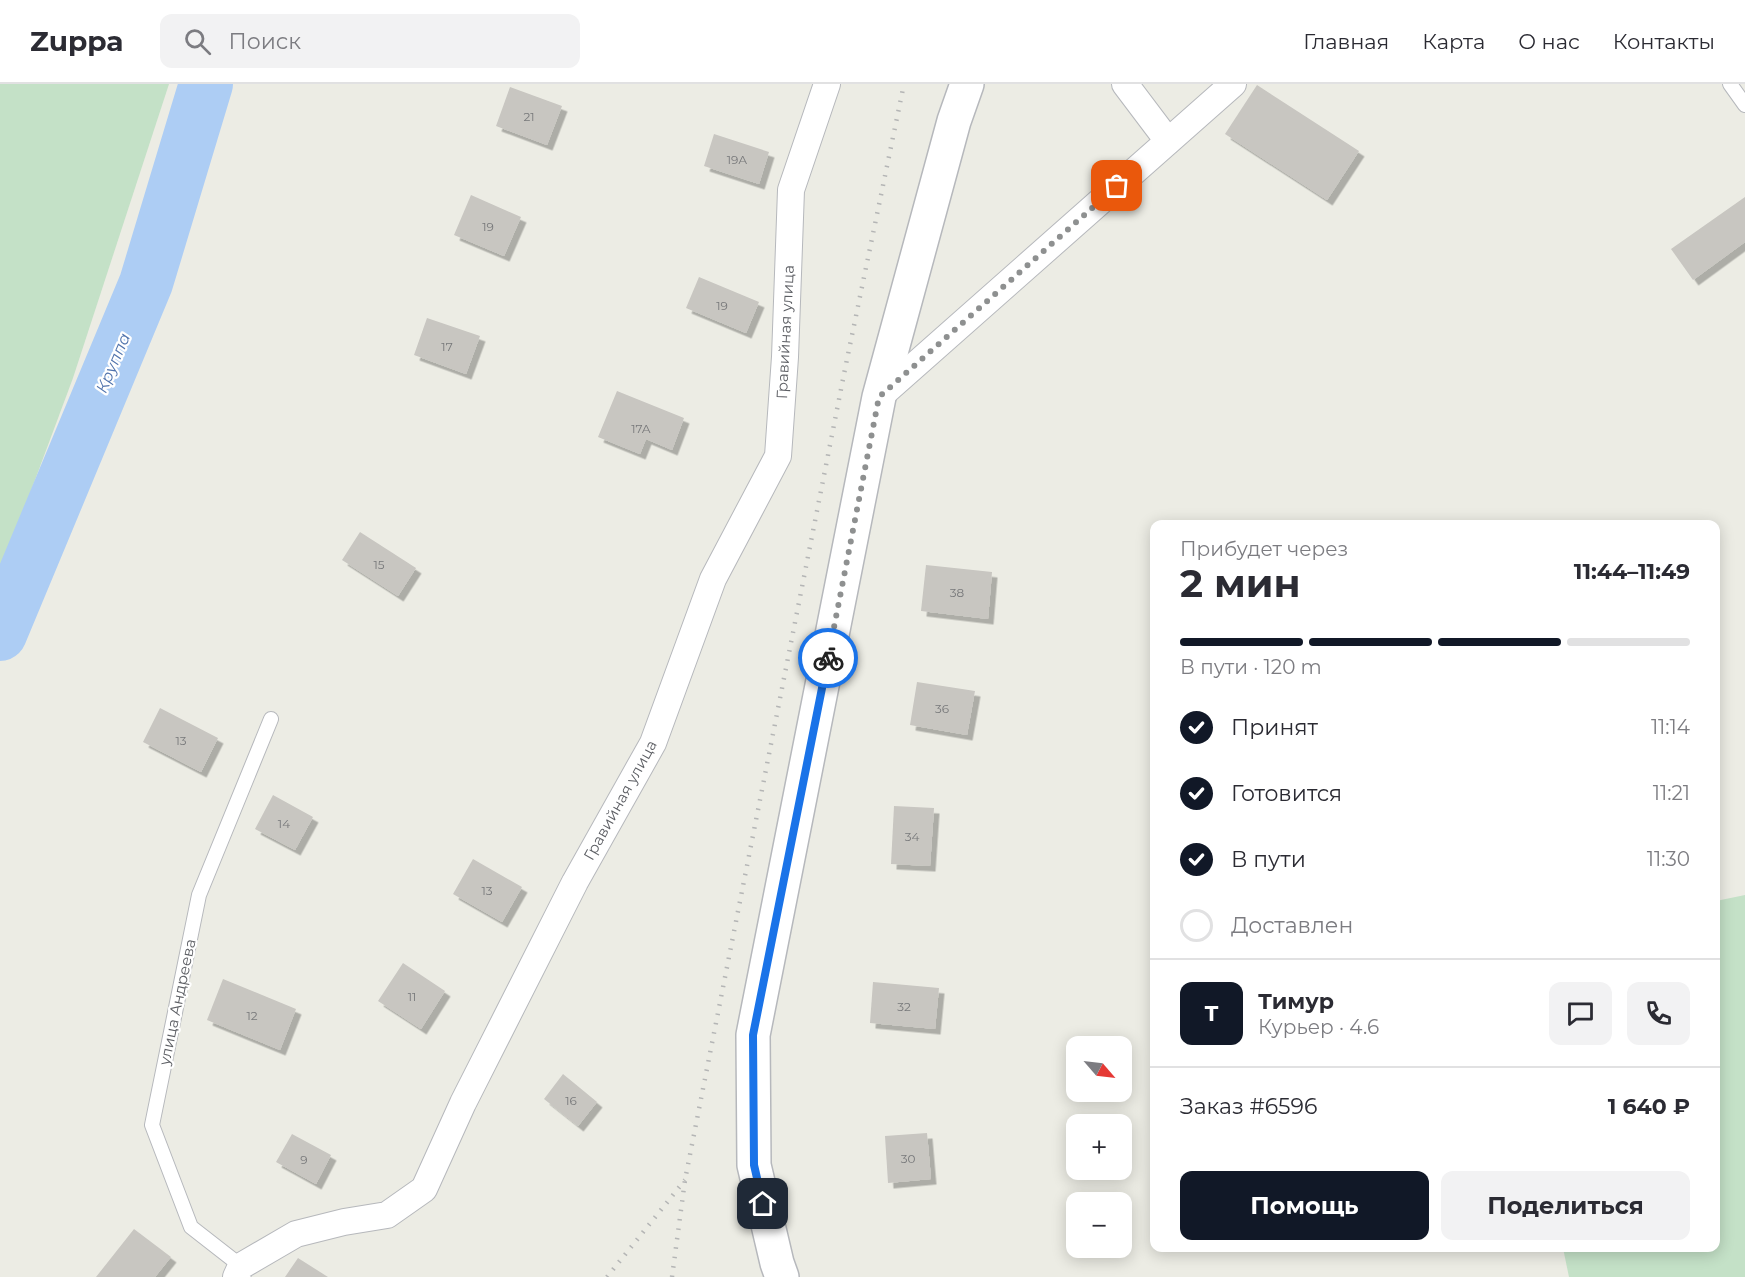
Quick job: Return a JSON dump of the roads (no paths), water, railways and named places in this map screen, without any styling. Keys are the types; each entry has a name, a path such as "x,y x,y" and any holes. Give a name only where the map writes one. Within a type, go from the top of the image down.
{"street":[{"name":"Гравийная улица","path":"238,1271 296,1234 344,1222 387,1215 424,1189 463,1103 574,882 653,743 713,579 778,456 785,357 791,190 827,84"},
{"path":"782,1277 754,1165 753,1035 879,397 954,121 967,84"},
{"path":"1125,84 1168,141"},
{"path":"879,397 1233,84"}],"lane":[{"path":"1730,84 1745,105"},
{"name":"улица Андреева","path":"238,1271 191,1227 152,1125 199,895 270,719"}],"waterway":[{"name":"Круппа","path":"0,634 146,283 206,84"}],"railway":[{"path":"672,1277 685,1180 845,369 904,84"},
{"path":"607,1277 685,1180"}]}
